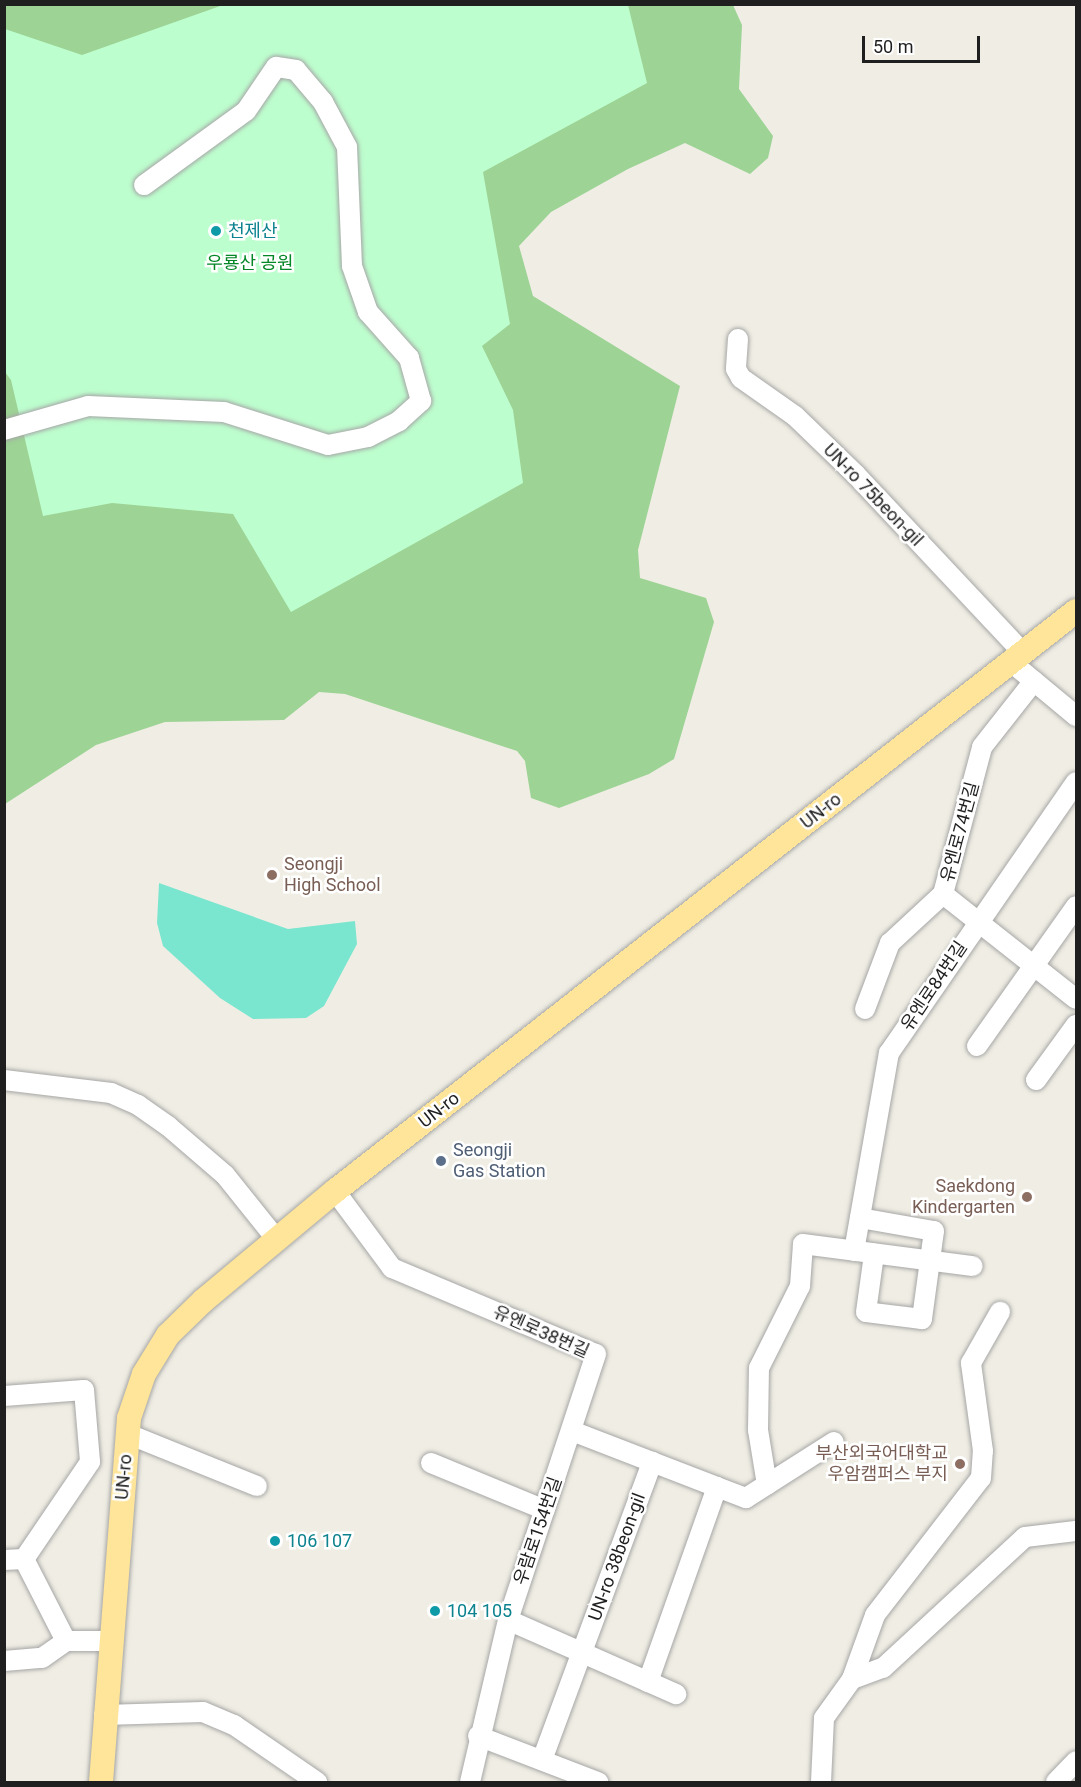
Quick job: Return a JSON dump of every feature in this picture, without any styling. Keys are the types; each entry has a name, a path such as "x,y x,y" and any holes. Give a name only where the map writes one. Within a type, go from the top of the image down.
{"main road":[{"name":"UN-ro","path":"101,1782 104,1715 129,1418 144,1374 168,1335 335,1191 1077,611"}],"street":[{"path":"4,430 88,406 224,412 328,445 368,437 399,421 421,401 409,358 368,312 352,266 347,147 323,102 296,70 276,67 246,111 144,185"},
{"name":"UN-ro 75beon-gil","path":"738,339 736,369 741,378 795,416 856,475 1017,658"},
{"path":"1017,658 1034,681 1077,716"},
{"name":"유엔로74번길","path":"865,1009 890,943 943,894 982,747 1034,681"},
{"name":"유엔로84번길","path":"854,1251 889,1053 977,921 1077,782"},
{"path":"943,894 1077,999"},
{"path":"977,1046 1077,906"},
{"path":"1036,1080 1077,1025"},
{"path":"4,1080 111,1093 138,1105 168,1126 225,1175 277,1239"},
{"name":"유엔로38번길","path":"335,1191 392,1268 596,1354 572,1431"},
{"path":"860,1218 934,1231 922,1319 866,1312 874,1254"},
{"path":"767,1485 758,1430 759,1368 800,1286 803,1244 973,1266"},
{"path":"821,1782 824,1718 852,1679 876,1615 981,1478 983,1450 971,1363 1000,1312"},
{"path":"4,1396 84,1390 90,1462 14,1560 66,1641"},
{"path":"572,1431 746,1498 834,1442"},
{"name":"우람로154번길","path":"470,1782 478,1736 508,1620 572,1431"},
{"path":"128,1434 257,1486"},
{"name":"UN-ro 38beon-gil","path":"581,1653 652,1462"},
{"path":"431,1463 545,1510"},
{"path":"648,1682 717,1487"},
{"path":"852,1679 883,1668 1024,1537 1077,1531"},
{"path":"508,1620 676,1694"},
{"path":"4,1661 42,1658 66,1641 110,1641"},
{"path":"542,1760 581,1653"},
{"path":"104,1715 203,1712 234,1725 317,1782"},
{"path":"478,1736 598,1782"},
{"path":"1056,1782 1077,1761"}],"green space":[{"path":"5,5 733,5 742,25 739,89 773,136 768,158 750,174 685,143 628,169 551,212 519,246 533,296 680,386 638,550 640,578 706,598 714,622 674,759 649,774 559,808 531,798 525,761 517,751 345,694 319,692 284,720 165,722 96,745 5,804"},
{"name":"우룡산 공원","path":"223,5 628,5 647,83 483,172 510,324 482,346 513,410 523,483 291,612 233,514 112,503 43,516 11,380 5,372 5,29 82,55"}],"shaded area":[{"path":"159,883 288,929 355,921 357,944 324,1006 306,1018 253,1019 220,998 163,946 157,923"}],"place":[{"name":"천제산","path":"216,231"},
{"name":"Seongji High School","path":"272,875"},
{"name":"Seongji Gas Station","path":"441,1161"},
{"name":"Saekdong Kindergarten","path":"1027,1197"},
{"name":"부산외국어대학교 우암캠퍼스 부지","path":"960,1464"},
{"name":"106 107","path":"275,1541"},
{"name":"104 105","path":"435,1611"}]}
